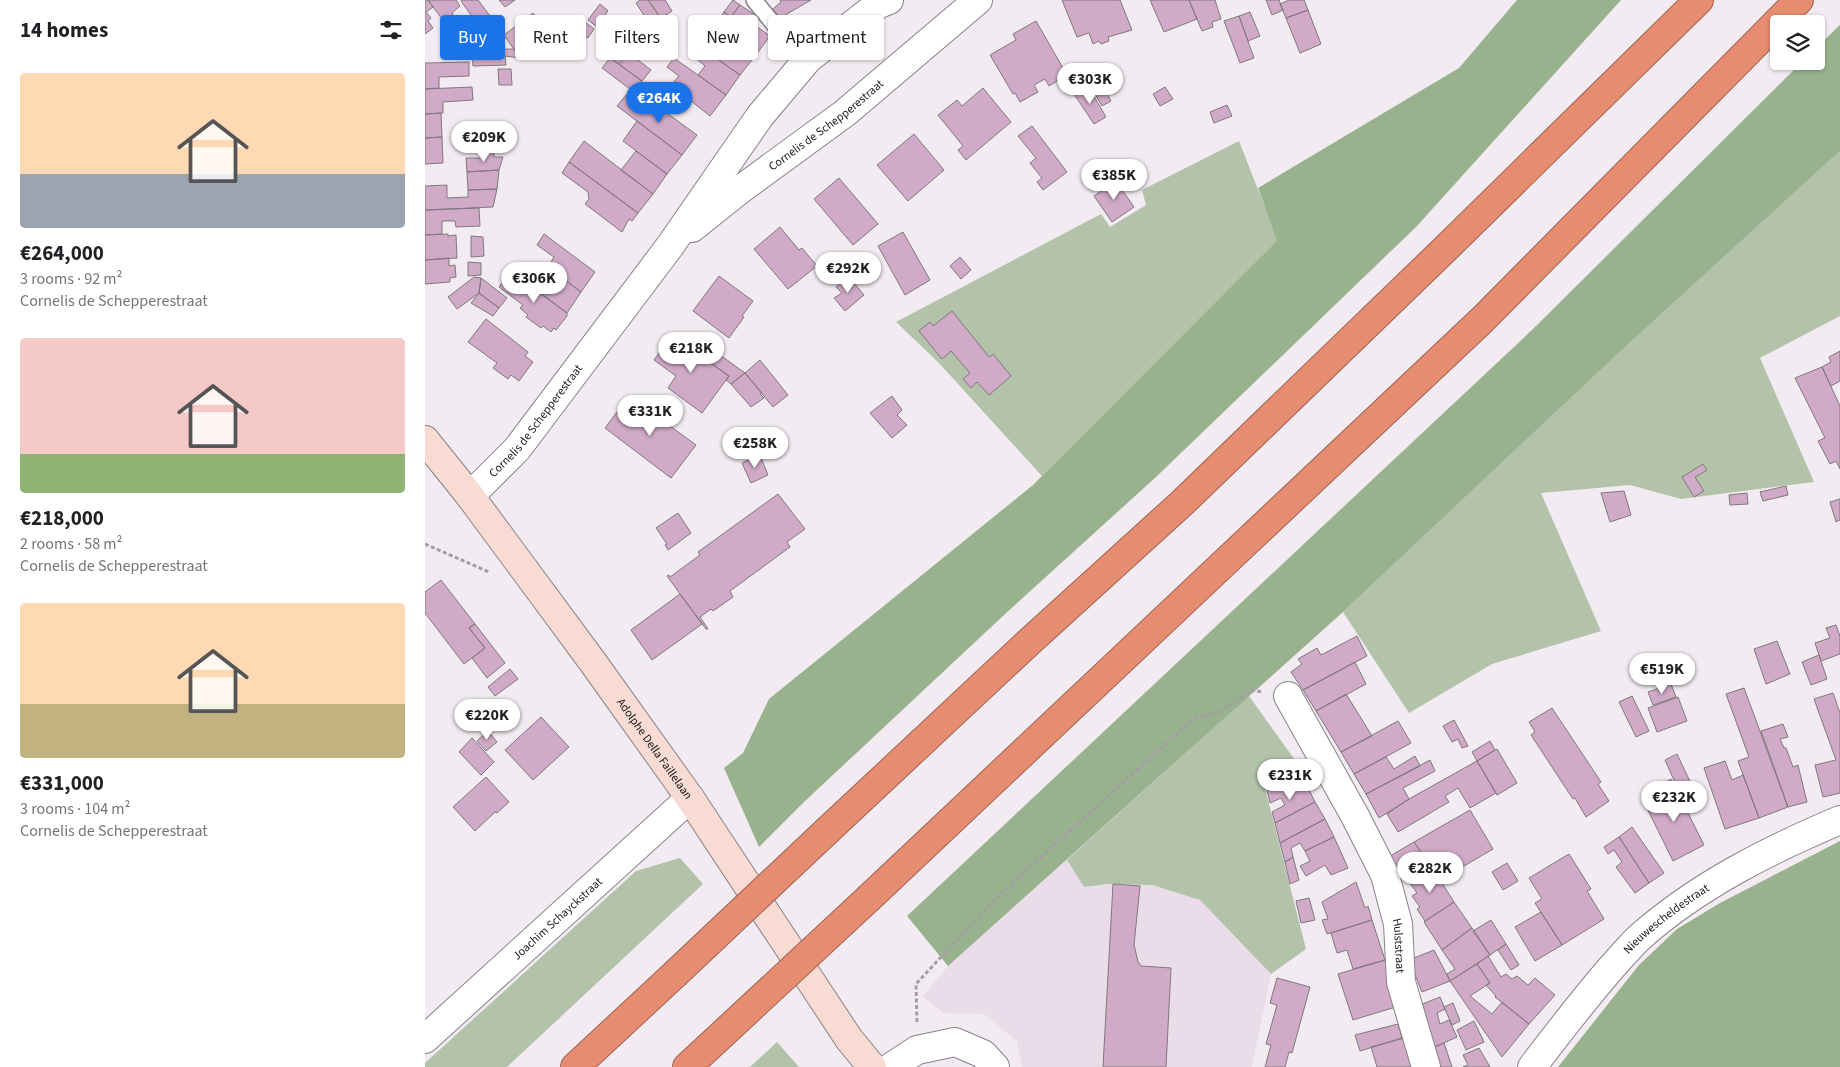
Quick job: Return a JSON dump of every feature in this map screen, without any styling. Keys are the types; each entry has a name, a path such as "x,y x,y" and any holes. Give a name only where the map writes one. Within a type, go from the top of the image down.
{"highway":[{"path":"575,1067 1036,636 1181,504 1699,0"},
{"path":"687,1067 870,897 1481,320 1799,0"}],"main road":[{"name":"Adolphe Della Faillelaan","path":"425,440 470,496 690,798 844,1032 872,1067"}],"street":[{"name":"Cornelis de Schepperestraat","path":"865,15 879,4 889,0"},
{"name":"Cornelis de Schepperestraat","path":"670,246 737,192 845,113 978,0"},
{"name":"Cornelis de Schepperestraat","path":"470,496 517,450 670,246 760,116 807,60"},
{"name":"Hulststraat","path":"1289,696 1385,874 1398,924 1401,982 1426,1067"},
{"name":"Joachim Schayckstraat","path":"425,1039 690,798"},
{"name":"Nieuwescheldestraat","path":"1532,1067 1587,995 1640,937 1668,914 1691,897 1743,866 1786,843 1840,820"},
{"path":"891,1067 917,1050 955,1042 983,1054 995,1067"}],"lane":[{"path":"754,0 768,17"}],"path":[{"path":"425,544 489,572 513,555"},
{"path":"917,1050 916,984 996,898 1194,718 1218,713 1252,690 1289,696"}],"shaded area":[{"path":"1067,860 1084,887 1108,884 1152,885 1200,900 1271,974 1252,1067 1022,1067 1017,1041 984,1014 943,1013 923,996 948,966"}],"green space":[{"path":"1517,0 1621,0 1416,227 1156,477 1004,615 804,802 759,847 724,768 743,753 769,699 1033,485 1277,241 1258,188 1459,68"},
{"path":"1840,25 1840,151 1623,349 1343,612 948,966 907,916 1532,330 1794,70 1825,70 1825,39"},
{"path":"1239,141 1278,241 1042,476 938,362 896,322 1101,214 1110,227 1146,205 1142,190"},
{"path":"1840,151 1840,316 1760,358 1814,482 1681,499 1630,485 1541,493 1601,631 1492,664 1409,713 1343,612 1623,349"},
{"path":"1249,696 1310,781 1265,788 1306,949 1271,974 1200,900 1152,885 1108,884 1084,887 1067,860"},
{"path":"1840,841 1840,1067 1558,1067 1639,965 1677,929 1720,903"},
{"path":"680,858 703,884 507,1067 425,1067 425,1063 636,871"},
{"path":"777,1042 799,1067 750,1067"}],"building":[{"path":"425,0 428,0 433,7 426,12 431,18 428,21 433,28 425,34"},
{"path":"428,0 456,0 460,6 452,13 453,15 440,16"},
{"path":"478,0 489,15 471,15 461,1"},
{"path":"499,0 515,0 505,7"},
{"path":"640,0 648,0 659,15 644,15 636,3"},
{"path":"648,0 665,0 672,11 666,15 659,15"},
{"path":"733,0 740,5 732,15 724,12"},
{"path":"780,0 811,0 785,15 778,15 773,9 781,2"},
{"path":"1062,0 1120,0 1132,30 1108,37 1109,41 1101,44 1099,41 1093,44 1089,33 1077,37"},
{"path":"1150,0 1189,0 1197,19 1164,32"},
{"path":"1189,0 1215,0 1221,19 1212,22 1213,27 1202,31"},
{"path":"1266,0 1279,0 1283,10 1272,15"},
{"path":"1289,0 1304,0 1308,10 1286,18 1280,4"},
{"path":"600,4 608,11 605,15 596,15 596,26 588,20"},
{"path":"740,5 755,15 732,15"},
{"path":"1308,10 1321,44 1300,53 1286,18"},
{"path":"1250,12 1260,36 1248,41 1239,16"},
{"path":"1239,16 1254,58 1240,63 1224,21"},
{"path":"1036,21 1067,75 1049,86 1045,79 1034,85 1038,92 1020,102 1015,93 1013,94 990,55 1016,40 1013,34"},
{"path":"586,23 594,29 588,38 586,37"},
{"path":"515,27 515,51 505,36 505,34"},
{"path":"758,28 768,35 768,39 758,52"},
{"path":"505,49 514,49 515,57 505,56"},
{"path":"505,56 506,65 473,66 473,60 505,60"},
{"path":"608,60 613,60 642,81 634,92 602,68"},
{"path":"613,60 622,60 619,64"},
{"path":"624,60 638,60 651,70 642,81 620,65"},
{"path":"672,60 677,60 726,95 710,116 671,85 679,76 667,67"},
{"path":"698,60 719,60 740,75 726,95 698,75 705,66"},
{"path":"719,60 752,60 740,75"},
{"path":"469,62 469,76 439,77 439,88 425,89 425,63"},
{"path":"498,69 511,69 512,85 499,85"},
{"path":"1101,83 1111,101 1102,106 1092,89"},
{"path":"1088,86 1106,117 1094,124 1074,94"},
{"path":"472,87 473,100 443,102 443,113 425,114 425,89"},
{"path":"1165,87 1173,99 1160,106 1153,94"},
{"path":"983,88 1011,122 966,160 958,150 963,146 938,115 957,100 962,106"},
{"path":"627,94 653,112 657,106 697,135 682,155 617,106"},
{"path":"1227,105 1232,116 1214,123 1210,112"},
{"path":"441,113 442,137 425,138 425,114"},
{"path":"637,121 682,155 667,174 623,141"},
{"path":"1032,126 1067,172 1043,190 1037,182 1042,178 1030,163 1036,158 1018,136"},
{"path":"914,134 944,170 908,201 877,165"},
{"path":"442,137 443,163 425,164 425,138"},
{"path":"584,141 653,194 638,213 569,162"},
{"path":"483,151 494,151 494,157 503,157 499,170 467,172 466,158 483,158"},
{"path":"636,151 667,174 653,194 621,170"},
{"path":"569,162 638,213 632,221 629,219 622,232 585,204 589,199 588,192 562,173"},
{"path":"499,170 497,189 468,190 467,172"},
{"path":"839,178 878,224 853,245 814,199"},
{"path":"1116,181 1134,207 1112,222 1094,196"},
{"path":"447,185 447,198 468,197 468,190 497,189 493,207 425,210 425,186"},
{"path":"479,208 480,226 456,227 455,221 442,221 442,234 425,235 425,210"},
{"path":"780,227 799,250 802,248 817,266 788,289 754,249"},
{"path":"903,232 930,280 905,295 878,246"},
{"path":"448,234 448,236 456,235 457,258 425,260 425,235"},
{"path":"544,234 595,272 581,292 548,267 554,257 537,245"},
{"path":"471,236 483,237 484,256 471,257"},
{"path":"960,257 971,270 961,279 950,266"},
{"path":"449,258 449,266 455,265 456,277 450,278 450,282 425,284 425,260"},
{"path":"468,262 481,263 481,275 468,276"},
{"path":"541,262 581,292 567,313 526,282"},
{"path":"511,272 567,313 567,316 556,330 554,328 551,332 543,326 541,328 526,317 528,315 520,308 523,305 499,287"},
{"path":"719,276 753,301 729,338 693,311"},
{"path":"474,277 481,278 479,293 457,309 448,297"},
{"path":"849,277 864,295 845,311 834,298 842,293 836,287"},
{"path":"481,278 507,298 499,308 479,293"},
{"path":"479,293 499,308 493,316 471,303"},
{"path":"952,311 989,357 993,354 1011,376 989,395 977,382 971,388 963,379 970,373 951,351 942,359 919,331 930,322 933,326"},
{"path":"486,319 528,352 525,356 533,362 519,381 511,375 508,379 493,368 497,363 468,342"},
{"path":"672,335 729,376 702,413 668,388 676,376 654,360"},
{"path":"1840,351 1840,381 1831,386 1822,367 1831,362 1829,357"},
{"path":"720,355 745,373 731,384 726,380 729,376 713,365"},
{"path":"760,360 788,395 773,407 745,373"},
{"path":"1822,367 1840,406 1840,469 1836,461 1830,464 1818,441 1825,438 1795,378"},
{"path":"745,373 764,398 751,407 731,384"},
{"path":"629,396 696,445 671,478 605,428"},
{"path":"892,396 902,410 897,415 907,425 892,438 870,413"},
{"path":"760,455 768,475 751,483 742,463"},
{"path":"1703,464 1707,470 1695,477 1704,491 1694,497 1682,477"},
{"path":"1786,486 1788,495 1763,501 1760,492"},
{"path":"1624,491 1631,515 1610,522 1601,493"},
{"path":"1747,493 1748,504 1730,505 1729,495"},
{"path":"778,494 805,529 787,542 790,547 730,591 733,597 713,611 711,609 700,617 708,629 706,629 667,576 669,575 670,577 700,555 698,552"},
{"path":"1840,499 1840,520 1836,522 1830,502"},
{"path":"678,513 691,533 668,550 665,545 667,544 656,528"},
{"path":"441,580 475,624 469,628 485,648 464,664 425,613 425,592"},
{"path":"680,594 702,624 652,660 631,630"},
{"path":"475,624 505,663 487,678 472,658 485,648 469,628"},
{"path":"1836,625 1840,636 1840,654 1821,661 1815,643 1830,638 1826,628"},
{"path":"1357,636 1367,656 1303,690 1291,672 1302,664 1298,659 1317,648 1321,655"},
{"path":"1777,641 1790,674 1766,684 1754,649"},
{"path":"1819,655 1827,679 1811,685 1802,662"},
{"path":"1355,662 1366,684 1316,711 1303,690"},
{"path":"510,669 518,679 495,696 488,687"},
{"path":"1671,684 1676,697 1653,705 1648,692"},
{"path":"1744,688 1788,807 1759,818 1738,761 1749,757 1726,694"},
{"path":"1833,693 1840,713 1840,793 1823,797 1815,765 1836,760 1814,699"},
{"path":"1346,694 1372,736 1341,752 1316,711"},
{"path":"1632,696 1649,731 1636,737 1619,702"},
{"path":"1678,697 1687,721 1657,732 1648,708"},
{"path":"476,699 494,707 489,719 471,711"},
{"path":"1552,708 1601,782 1598,784 1609,801 1586,817 1531,735 1535,732 1529,722"},
{"path":"541,717 569,747 533,780 505,750"},
{"path":"1454,720 1468,746 1462,748 1458,739 1452,742 1443,726"},
{"path":"1398,721 1411,743 1354,774 1341,752"},
{"path":"1783,724 1788,737 1780,739 1784,748 1786,748 1793,767 1798,765 1807,802 1788,807 1761,731"},
{"path":"488,731 497,742 486,751 477,741"},
{"path":"472,738 494,762 481,775 459,752"},
{"path":"1490,741 1495,750 1477,761 1472,752"},
{"path":"1497,749 1517,783 1497,795 1477,761"},
{"path":"1677,754 1696,794 1683,800 1665,760"},
{"path":"1415,756 1420,766 1366,794 1354,774 1386,757 1394,769"},
{"path":"1430,760 1435,771 1403,788 1409,799 1379,818 1366,794"},
{"path":"1477,761 1496,793 1470,808 1458,788 1445,796 1449,802 1398,832 1387,814 1409,799"},
{"path":"1725,761 1732,780 1743,775 1759,818 1725,829 1704,768"},
{"path":"486,777 509,802 475,831 453,807"},
{"path":"1671,779 1704,845 1673,861 1646,806 1665,797 1659,786"},
{"path":"1307,786 1315,802 1275,823 1272,812 1285,805 1281,798 1270,803 1267,790"},
{"path":"1315,802 1325,819 1280,843 1275,823"},
{"path":"1470,810 1493,849 1440,880 1414,842"},
{"path":"1325,819 1334,837 1305,851 1300,843 1291,848 1293,857 1285,862 1280,843"},
{"path":"1632,827 1664,873 1649,883 1619,837"},
{"path":"1334,837 1348,868 1331,875 1325,865 1306,876 1300,866 1310,861 1305,851"},
{"path":"1619,837 1649,883 1635,893 1616,867 1622,862 1614,850 1608,854 1604,847"},
{"path":"1414,842 1431,866 1419,873 1416,869 1401,879 1397,870 1385,859"},
{"path":"1569,854 1591,889 1587,891 1604,919 1562,945 1535,903 1542,899 1529,878"},
{"path":"1293,857 1299,880 1290,884 1285,862"},
{"path":"1507,863 1518,881 1503,890 1492,872"},
{"path":"1431,866 1454,902 1425,921 1417,909 1420,907 1412,896 1417,893 1410,883 1420,877 1419,873"},
{"path":"1356,882 1365,908 1368,906 1372,920 1327,934 1322,920 1328,919 1322,902"},
{"path":"1113,884 1140,886 1134,945 1138,962 1141,966 1171,968 1166,1067 1103,1067"},
{"path":"1309,898 1315,920 1301,923 1296,901"},
{"path":"1454,902 1472,928 1442,950 1424,922"},
{"path":"1541,912 1562,945 1535,961 1515,927"},
{"path":"1372,920 1385,960 1353,969 1347,950 1337,953 1331,933"},
{"path":"1491,920 1506,944 1490,955 1473,931"},
{"path":"1472,928 1490,955 1450,981 1447,974 1455,969 1442,950"},
{"path":"1506,944 1519,965 1511,970 1498,950"},
{"path":"1434,950 1450,981 1422,992 1409,960"},
{"path":"1488,956 1501,977 1506,974 1512,979 1517,976 1528,985 1535,978 1555,995 1529,1024 1495,997 1486,985 1490,983 1477,964"},
{"path":"1385,960 1399,1006 1353,1020 1338,974"},
{"path":"1477,964 1490,983 1470,996 1492,1014 1502,1002 1529,1024 1502,1057 1450,981"},
{"path":"1277,978 1310,987 1292,1053 1289,1052 1285,1067 1265,1067 1271,1045 1266,1044 1277,1005 1270,1003"},
{"path":"1440,997 1445,1009 1437,1013 1440,1024 1449,1020 1457,1037 1428,1050 1415,1007"},
{"path":"1453,1003 1460,1021 1452,1025 1444,1007"},
{"path":"1474,1021 1484,1042 1466,1050 1457,1030"},
{"path":"1398,1024 1402,1038 1360,1051 1355,1035"},
{"path":"1408,1037 1417,1067 1377,1067 1371,1047"},
{"path":"1444,1043 1452,1067 1434,1067 1428,1050"},
{"path":"1479,1048 1490,1067 1463,1067 1468,1065 1463,1055"}]}
